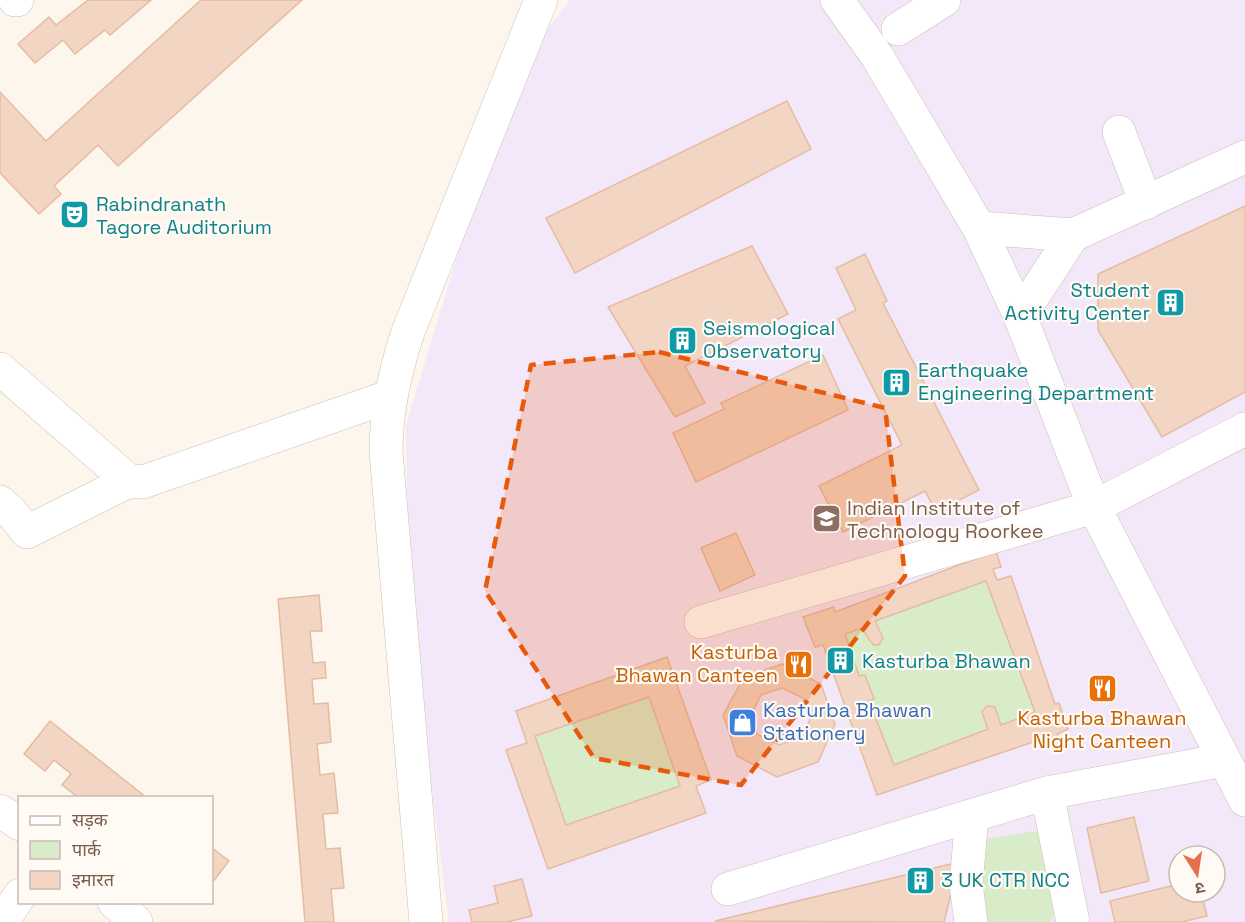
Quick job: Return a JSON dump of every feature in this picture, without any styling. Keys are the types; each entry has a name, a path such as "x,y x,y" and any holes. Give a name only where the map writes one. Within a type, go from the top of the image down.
{"street":[{"path":"426,922 386,453 386,428 399,359 408,332 541,0"},
{"path":"837,0 877,56 979,228 1020,316 1094,507 1245,800"},
{"path":"898,29 944,0"},
{"path":"1119,132 1146,203"},
{"path":"979,228 1073,235 1245,157"},
{"path":"1020,316 1073,235"},
{"path":"0,369 129,481"},
{"path":"0,502 27,532 129,481 143,482 391,396"},
{"path":"701,622 1094,507 1245,429"},
{"path":"728,889 1047,793 1224,760"},
{"path":"1047,793 1073,922"},
{"path":"0,810 18,823"},
{"path":"971,922 966,884 972,816"},
{"path":"2,922 18,897"},
{"path":"115,904 136,922"}],"highlighted area":[{"path":"659,352 885,408 905,576 741,785 594,758 485,591 531,365"}],"shaded area":[{"name":"Indian Institute of Technology Roorkee","path":"570,0 1245,0 1245,922 449,922 409,613 406,425 458,253 544,33"}],"green space":[{"path":"986,581 1035,712 1001,725 995,707 987,706 983,712 988,729 894,765 869,701 874,699 865,675 859,676 845,634 862,628 879,645 883,638 875,621"},
{"path":"649,697 680,786 566,825 535,736"},
{"path":"1036,831 1043,840 1058,903 1052,904 1054,915 1050,922 984,922 978,847 984,839"}],"building":[{"path":"88,0 151,0 110,35 105,30 75,54 63,40 35,63 18,44 49,17 56,25"},
{"path":"201,0 302,0 118,166 98,145 54,186 61,194 39,214 0,173 0,92 46,141"},
{"path":"787,101 811,149 575,273 546,218"},
{"name":"Student Activity Center","path":"1245,206 1245,392 1162,437 1098,330 1098,274"},
{"name":"Seismological Observatory","path":"752,246 788,314 685,366 705,403 675,417 608,307"},
{"name":"Earthquake Engineering Department","path":"865,254 887,301 883,303 979,490 936,512 925,491 843,532 819,486 902,445 838,319 856,310 836,268"},
{"path":"823,355 848,410 696,482 673,433 724,409 721,403"},
{"path":"736,533 755,575 720,591 701,548"},
{"name":"Kasturba Bhawan","path":"996,551 1001,567 993,569 997,580 1011,576 1055,704 1059,703 1068,729 1057,734 1059,739 1038,747 1036,741 877,795 823,645 815,647 803,617 834,607 835,612","holes":["986,581 1035,712 1001,725 995,707 987,706 982,712 988,729 894,765 869,701 874,699 865,675 859,676 845,634 862,628 870,641 874,645 879,645 883,638 875,621"]},
{"path":"319,595 322,631 310,631 313,663 325,662 326,678 312,679 314,704 328,703 331,742 317,744 320,775 334,773 338,813 323,814 326,849 340,848 344,888 331,889 334,922 305,922 278,599"},
{"path":"667,657 711,780 696,786 706,813 548,869 506,750 527,743 516,711","holes":["649,697 680,786 566,825 535,736"]},
{"path":"782,664 821,684 835,724 818,762 777,777 737,756 723,715 744,677","holes":["782,688 803,698 810,720 800,738 779,745 757,734 752,713 761,695"]},
{"path":"50,721 144,796 76,796 62,785 71,774 54,760 45,771 24,754"},
{"path":"1134,817 1149,881 1101,893 1087,828"},
{"path":"213,849 229,861 213,882"},
{"name":"3 UK CTR NCC","path":"959,862 944,922 715,921"},
{"path":"522,879 532,916 507,922 472,922 469,910 498,903 494,886"},
{"path":"1167,887 1167,904 1204,904 1207,916 1182,922 1115,922 1110,901"}],"place":[{"name":"Rabindranath Tagore Auditorium","path":"75,215"},
{"name":"Student Activity Center","path":"1171,302"},
{"name":"Seismological Observatory","path":"682,340"},
{"name":"Earthquake Engineering Department","path":"897,382"},
{"name":"Indian Institute of Technology Roorkee","path":"826,519"},
{"name":"Kasturba Bhawan","path":"841,661"},
{"name":"Kasturba Bhawan Canteen","path":"799,664"},
{"name":"Kasturba Bhawan Night Canteen","path":"1102,688"},
{"name":"Kasturba Bhawan Stationery","path":"742,722"},
{"name":"3 UK CTR NCC","path":"920,880"}]}
